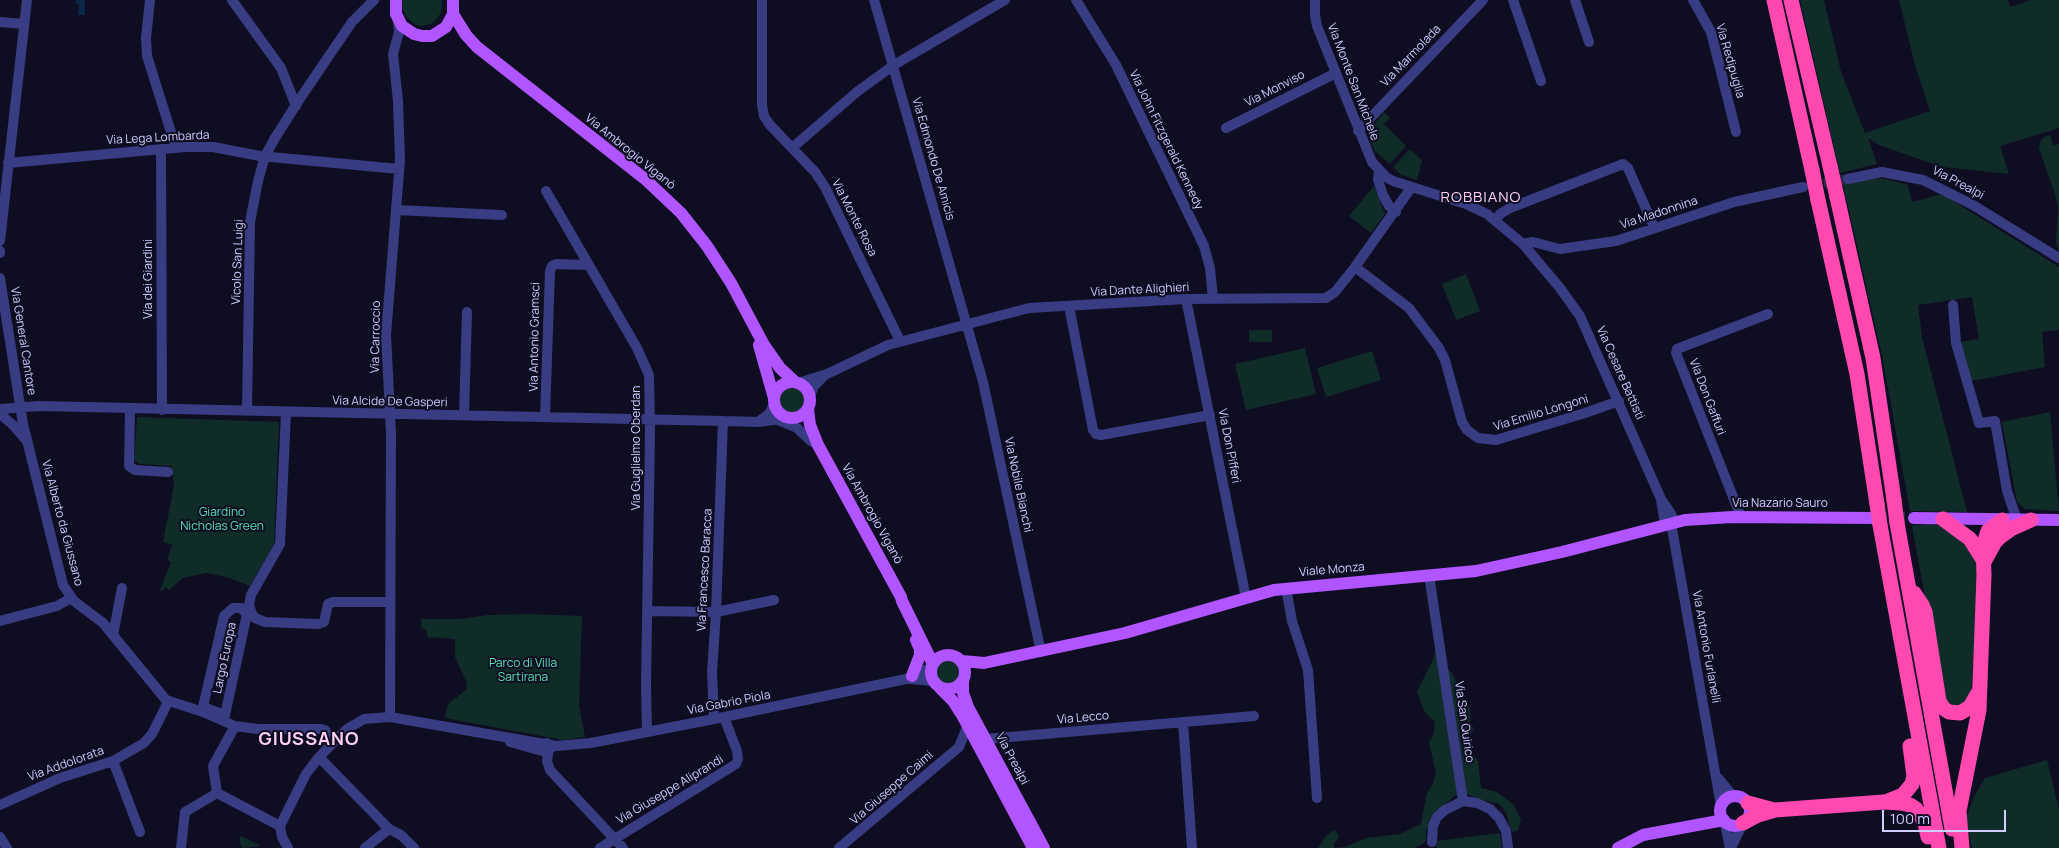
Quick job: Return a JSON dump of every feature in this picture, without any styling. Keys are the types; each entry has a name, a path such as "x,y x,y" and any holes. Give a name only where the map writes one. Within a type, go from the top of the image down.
{"highway":[{"path":"1774,0 1857,374 1878,516 1939,848"},
{"path":"1791,0 1873,358 1897,523 1955,848"},
{"path":"1943,519 1970,538 1984,562"},
{"path":"1995,542 2011,529 2006,521"},
{"path":"1984,562 2006,521"},
{"path":"1962,848 1959,811 1979,710 1984,539 1988,531 2006,521"},
{"path":"1909,588 1918,599 1924,612 1939,701 1943,708 1949,712 1960,713 1970,707 1978,693"},
{"path":"1884,802 1905,793 1912,784 1914,776 1904,705 1908,682"},
{"path":"1743,823 1775,810 1884,802 1902,803 1916,809 1924,823 1930,848"},
{"path":"1748,803 1775,810"}],"main road":[{"path":"396,0 398,20 402,26 414,34"},
{"path":"440,32 451,21 454,14 454,0"},
{"name":"Via Ambrogio Viganò","path":"454,14 466,35 477,47 666,197 707,246 731,283 754,328 776,362 796,382"},
{"name":"Via Ambrogio Viganò","path":"414,34 432,36 440,32 455,36 477,47"},
{"name":"Via Ambrogio Viganò","path":"754,328 774,401"},
{"path":"796,382 806,388 809,403 800,416 792,418 780,413 774,401 776,392 783,384 796,382"},
{"name":"Via Ambrogio Viganò","path":"809,403 810,424 818,445"},
{"name":"Via Ambrogio Viganò","path":"792,418 805,426 818,445 903,602 932,666"},
{"name":"Via Nazario Sauro","path":"1674,523 1742,517 1878,516"},
{"path":"1914,518 2006,521 2059,520"},
{"name":"Viale Monza","path":"962,661 984,663 1041,652 1136,630 1268,591 1476,571 1562,552 1674,523"},
{"name":"Via Ambrogio Viganò","path":"903,602 905,599 928,639 939,649 950,655"},
{"path":"903,602 905,616 920,649 919,661 909,678"},
{"path":"950,655 962,661 965,668 964,678 953,689 937,684 932,666 939,657 950,655"},
{"name":"Viale Monza","path":"964,678 984,663"},
{"name":"Via Prealpi","path":"964,678 963,693 968,707 982,741 1033,848"},
{"name":"Via Prealpi","path":"937,684 953,701 968,725 982,741 1044,848"},
{"path":"1618,848 1643,835 1704,823 1722,813 1726,799 1733,796 1742,797 1748,803 1750,814 1743,823 1735,826 1722,813"}],"street":[{"path":"0,240 27,0"},
{"path":"150,0 146,38 147,56 176,148"},
{"path":"232,0 281,68 296,106"},
{"name":"Vicolo San Luigi","path":"247,411 250,222 265,156 352,22 374,0"},
{"name":"Via Monte Rosa","path":"762,0 762,111 770,125 815,172 825,187 900,341"},
{"name":"Via Edmondo De Amicis","path":"874,0 967,324"},
{"path":"792,148 858,91 894,65 988,4 1005,0"},
{"name":"Via John Fitzgerald Kennedy","path":"1076,0 1116,66 1204,246 1210,268 1213,299"},
{"name":"Via Monte San Michele","path":"1315,0 1317,26 1369,157 1379,170 1393,181 1466,204 1496,220"},
{"name":"Via Marmolada","path":"1358,130 1483,0"},
{"path":"1513,0 1541,81"},
{"path":"1575,0 1590,42"},
{"name":"Via Redipuglia","path":"1693,0 1711,32 1736,132"},
{"name":"Via Carroccio","path":"390,717 391,433 386,335 401,144 393,49 399,32 398,20"},
{"path":"0,22 24,24"},
{"path":"393,49 414,34"},
{"name":"Via Monviso","path":"1226,128 1336,72"},
{"name":"Via Lega Lombarda","path":"8,163 162,149 212,147 265,156 399,169"},
{"name":"Via dei Giardini","path":"162,149 162,410"},
{"path":"1496,220 1500,214 1510,208 1619,164 1626,166 1654,227"},
{"name":"Via Monte San Michele","path":"1379,170 1378,180 1383,195 1389,206 1396,212"},
{"name":"Via Prealpi","path":"1848,179 1882,172 1923,180 1973,205 2046,252 2059,258"},
{"name":"Via Madonnina","path":"1523,244 1534,242 1560,249 1616,240 1734,202 1803,187"},
{"name":"Via Dante Alighieri","path":"796,382 826,374 878,348 900,341 1029,308 1186,299 1322,299 1335,292 1396,212 1411,188"},
{"name":"Via Guglielmo Oberdan","path":"546,191 645,362 650,383 647,732"},
{"path":"396,210 502,215"},
{"name":"Via Cesare Battisti","path":"1496,220 1523,244 1577,310 1619,401 1661,499 1661,506 1674,523"},
{"name":"Via Antonio Gramsci","path":"546,416 550,271 552,266 556,264 589,265"},
{"name":"Via Emilio Longoni","path":"1355,267 1409,308 1439,348 1445,360 1462,422 1467,430 1478,438 1496,440 1619,401"},
{"name":"Via General Cantore","path":"0,278 21,408"},
{"name":"Via Don Pifferi","path":"1186,299 1246,598"},
{"path":"1953,305 1955,339 1979,423 1995,421 2007,491 2006,521"},
{"path":"1069,306 1093,430 1096,434 1101,435 1210,415"},
{"path":"464,415 467,312"},
{"name":"Via Don Gaffuri","path":"1742,517 1676,352 1768,314"},
{"name":"Via Nobile Bianchi","path":"967,324 983,382 1041,652"},
{"name":"Via Dante Alighieri","path":"809,403 818,381 826,374"},
{"path":"758,422 769,414 774,401"},
{"name":"Via Alcide De Gasperi","path":"21,408 39,406 286,413 546,416 723,422 758,422 792,418"},
{"path":"0,409 21,408"},
{"name":"Via Alberto da Giussano","path":"21,408 27,442 63,585 71,598 96,616 166,700"},
{"path":"130,409 129,466 134,470 168,472"},
{"path":"286,413 280,544 253,590 248,605 255,618 265,622 321,624 326,618 328,604 333,602 390,602"},
{"name":"Via Alberto da Giussano","path":"0,414 13,425 27,442"},
{"path":"774,420 790,424 818,445"},
{"name":"Via Francesco Baracca","path":"719,718 712,672 723,422"},
{"name":"Via Antonio Furlanelli","path":"1674,523 1722,813 1730,848"},
{"name":"Via San Quirico","path":"1430,575 1463,801"},
{"path":"113,636 122,588"},
{"path":"1286,588 1292,621 1308,670 1317,798"},
{"path":"0,621 57,606 71,598"},
{"path":"648,611 716,612 774,600"},
{"name":"Largo Europa","path":"241,608 247,614 225,715 204,707 224,616 230,609 241,608"},
{"name":"Via Gabrio Piola","path":"546,746 591,743 719,718 909,678 932,666"},
{"name":"Via Gabrio Piola","path":"909,678 937,684"},
{"path":"166,700 203,712 235,726 257,729 317,728 341,736"},
{"name":"Via Addolorata","path":"0,805 60,778 113,761 139,745 152,734 166,707 166,700"},
{"name":"Via Lecco","path":"959,746 982,741 1254,716"},
{"path":"288,848 282,837 280,826 283,816 309,770 331,745 356,725 369,719 390,717 546,746 550,770 623,848"},
{"name":"Via Giuseppe Aliprandi","path":"600,848 734,766 738,758 736,746 719,718"},
{"path":"1183,722 1192,848"},
{"path":"959,746 968,725"},
{"path":"217,793 212,766 235,726"},
{"path":"325,730 330,736 331,745"},
{"path":"309,770 341,736"},
{"name":"Via Giuseppe Caimi","path":"839,848 862,831 959,746"},
{"path":"320,758 389,829 401,836 414,848"},
{"path":"113,761 140,832"},
{"name":"Via Antonio Furlanelli","path":"1716,775 1725,789 1733,796"},
{"path":"217,793 280,826"},
{"path":"181,848 185,812 217,793"},
{"path":"1432,842 1433,826 1437,817 1444,810 1463,801 1477,803 1490,809 1499,818 1506,831 1508,848"},
{"name":"Via Antonio Furlanelli","path":"1730,848 1743,823"},
{"path":"365,848 389,829"},
{"path":"0,837 7,848"}],"green space":[{"path":"403,0 442,0 441,13 433,23 422,26 416,25 406,17 402,6"},
{"path":"1800,0 1824,0 1841,72 1865,133 1930,111 1915,65 1899,0 2008,0 2010,7 2031,0 2059,0 2059,128 2000,146 2009,174 1942,167 1879,145 1868,138 1877,164 1840,173"},
{"path":"1384,112 1390,118 1384,124 1406,146 1390,164 1374,150 1369,136 1372,127"},
{"path":"2050,135 2053,145 2059,144 2059,252 2056,243 2058,207 2039,148 2040,142 2044,137"},
{"path":"1410,149 1422,160 1417,180 1401,175 1393,167"},
{"path":"1870,178 1887,179 1908,185 1912,202 1942,194 2059,267 2059,330 2042,332 2045,367 1971,381 1959,342 1979,339 1972,297 1918,305 1922,337 1967,512 1910,511 1883,360 1843,184"},
{"path":"1374,186 1385,214 1371,233 1349,216"},
{"path":"1466,274 1480,311 1456,320 1442,284"},
{"path":"1249,330 1272,330 1272,342 1249,342"},
{"path":"1305,348 1316,394 1246,410 1235,364"},
{"path":"1372,351 1381,380 1326,397 1317,368"},
{"path":"792,387 801,391 805,400 801,409 792,413 783,409 779,400 783,391"},
{"path":"2050,412 2059,511 2025,509 2017,502 2002,422"},
{"name":"Giardino Nicholas Green","path":"137,417 279,422 274,544 250,586 227,577 206,573 183,578 169,590 165,587 162,591 160,590 171,562 167,560 172,545 163,542 174,485 171,466 140,464 134,460"},
{"path":"1927,524 1941,526 1967,541 1979,569 1971,696 1959,707 1947,702 1943,694 1912,526"},
{"name":"Parco di Villa Sartirana","path":"488,615 582,616 579,705 585,737 563,740 445,718 448,704 466,690 467,683 455,657 455,639 428,637 426,630 421,627 421,619 460,619"},
{"path":"1438,649 1444,666 1452,673 1456,682 1460,704 1470,708 1470,724 1474,728 1470,737 1469,748 1478,761 1481,788 1497,792 1514,805 1521,820 1518,830 1513,832 1510,828 1506,812 1499,804 1465,793 1454,796 1432,817 1426,831 1426,840 1423,844 1414,848 1335,848 1345,847 1366,838 1400,834 1421,824 1427,793 1433,784 1436,773 1429,742 1434,733 1435,722 1424,711 1417,691 1434,658 1434,653"},
{"path":"948,658 958,662 962,672 958,682 948,686 938,682 934,672 938,662"},
{"path":"2047,760 2059,809 2059,848 1972,848 1966,818 1974,797 1985,778"},
{"path":"1334,830 1338,834 1338,839 1334,843 1334,848 1318,848 1325,837"},
{"path":"1500,833 1502,848 1437,848 1436,841"},
{"path":"241,836 261,846 242,848 239,840"}],"water":[{"path":"76,0 85,0 85,15 78,15 79,4 76,4"}],"tunnel":[{"path":"1809,186 1848,179"},
{"path":"1875,518 1914,518"}],"district":[{"name":"ROBBIANO","path":"1481,198"},
{"name":"GIUSSANO","path":"309,740"}]}
